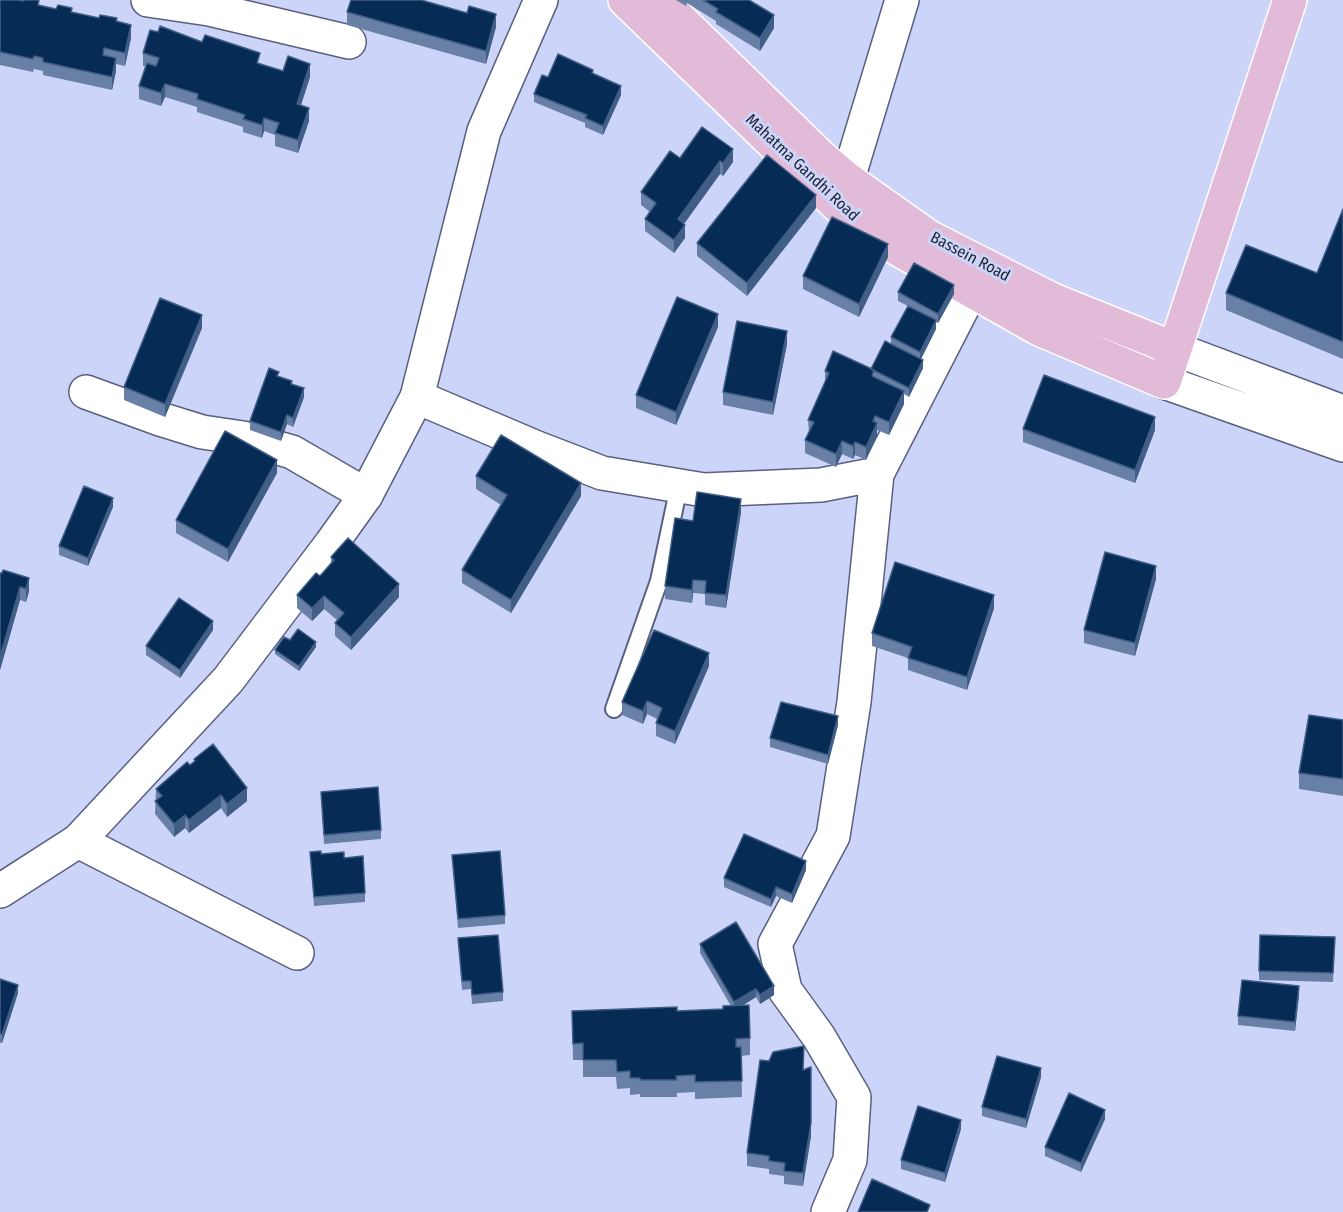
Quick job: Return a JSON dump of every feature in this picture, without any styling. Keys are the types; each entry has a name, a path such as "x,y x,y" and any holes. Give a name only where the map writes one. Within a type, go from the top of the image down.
{"main road":[{"name":"Mahatma Gandhi Road","path":"625,0 843,193 887,243 1039,329 1164,382"},
{"name":"Bassein Road","path":"660,0 843,193 1053,300 1175,350"},
{"path":"1164,382 1290,0"}],"street":[{"path":"148,0 209,5 350,42"},
{"path":"0,891 78,841 228,680 366,495 417,397 484,131 541,0"},
{"path":"843,193 902,0"},
{"path":"828,1212 850,1160 854,1097 819,1037 785,990 775,944 833,836 854,702 877,474 971,291"},
{"name":"Bassein Road","path":"1175,350 1343,412"},
{"path":"1164,382 1343,445"},
{"path":"86,392 202,432 243,438 292,452 366,495"},
{"path":"417,397 602,473 679,486 704,490 821,484 877,474"},
{"path":"78,841 297,953"}],"lane":[{"path":"614,709 658,581 679,486"}],"building":[{"path":"0,0 39,0 38,5 56,9 58,5 72,8 71,12 99,18 100,15 117,18 116,21 131,25 125,53 104,48 103,55 116,58 112,77 43,62 43,58 34,56 33,59 0,52"},
{"path":"351,0 421,0 467,13 469,6 496,14 486,51 347,12"},
{"path":"703,0 749,0 774,15 760,38 716,12 718,9"},
{"path":"160,26 202,42 205,35 260,53 257,63 283,71 288,56 310,64 297,104 309,108 298,140 275,133 279,123 264,118 262,125 243,119 245,115 197,99 198,94 165,84 161,93 139,86 147,63 156,66 159,58 143,53 150,30 158,32"},
{"path":"558,54 621,86 603,126 585,118 587,115 534,94 542,75 548,77"},
{"path":"702,127 733,149 723,163 720,161 678,219 685,225 674,240 645,219 656,203 641,192 670,151 680,158"},
{"path":"767,155 816,195 747,283 697,243"},
{"path":"1343,209 1343,342 1226,293 1246,245 1317,273"},
{"path":"832,217 888,244 859,304 803,276"},
{"path":"914,263 954,285 938,314 898,292"},
{"path":"677,297 718,314 676,412 636,395"},
{"path":"160,298 202,315 165,404 124,387"},
{"path":"908,306 936,320 920,352 891,337"},
{"path":"737,321 787,331 773,402 723,392"},
{"path":"885,341 923,360 909,388 871,369"},
{"path":"833,351 874,370 872,376 904,391 889,422 875,416 873,421 877,423 866,447 855,442 853,446 842,441 836,454 805,440 814,422 808,420 829,373 825,371"},
{"path":"269,368 279,372 277,376 292,381 291,384 304,388 293,418 287,415 281,432 250,421"},
{"path":"1044,375 1155,417 1135,470 1023,429"},
{"path":"225,431 277,460 228,549 176,520"},
{"path":"501,435 581,483 511,600 462,570 507,495 476,476"},
{"path":"84,486 113,498 88,558 59,546"},
{"path":"697,492 741,499 726,595 705,593 706,581 693,580 692,590 665,586 675,518 693,521"},
{"path":"348,538 399,584 351,637 335,623 344,613 324,596 312,608 297,595 316,573 320,576 334,560 331,557"},
{"path":"1105,552 1156,566 1135,643 1084,630"},
{"path":"895,562 994,595 967,677 908,658 912,647 872,633"},
{"path":"3,570 29,578 26,589 20,587 0,657 0,573"},
{"path":"179,598 213,621 180,670 146,646"},
{"path":"298,629 316,642 299,666 275,650 284,637 290,640"},
{"path":"654,630 709,653 675,731 656,723 662,708 647,701 643,711 622,702"},
{"path":"781,702 838,716 828,755 770,738"},
{"path":"1309,715 1343,720 1343,779 1299,773"},
{"path":"213,744 247,788 227,804 221,795 189,820 185,815 174,824 155,801 162,796 156,789 187,762 190,765"},
{"path":"378,787 381,830 324,835 321,792"},
{"path":"744,834 806,861 792,894 776,887 771,899 724,878"},
{"path":"321,851 321,854 344,852 344,858 363,856 365,893 314,897 310,852"},
{"path":"500,851 505,915 458,919 452,855"},
{"path":"736,922 774,986 760,995 756,989 734,1002 700,944"},
{"path":"498,935 503,992 472,995 471,981 462,981 458,938"},
{"path":"1260,935 1335,937 1333,973 1259,971"},
{"path":"0,979 18,985 2,1034 0,1034"},
{"path":"1242,980 1299,986 1295,1022 1238,1016"},
{"path":"749,1005 750,1038 736,1039 736,1047 741,1047 742,1081 695,1082 695,1075 676,1076 677,1080 630,1078 630,1071 617,1072 616,1060 583,1060 583,1043 573,1044 572,1011 677,1007 677,1011 723,1009 723,1006"},
{"path":"804,1046 803,1070 811,1067 811,1123 803,1173 784,1171 785,1163 769,1161 769,1156 747,1153 760,1060 769,1061 773,1052"},
{"path":"997,1056 1041,1068 1026,1119 982,1107"},
{"path":"1069,1093 1105,1110 1081,1163 1045,1147"},
{"path":"918,1106 961,1120 945,1173 901,1160"},
{"path":"872,1179 930,1205 927,1212 858,1212"}]}
